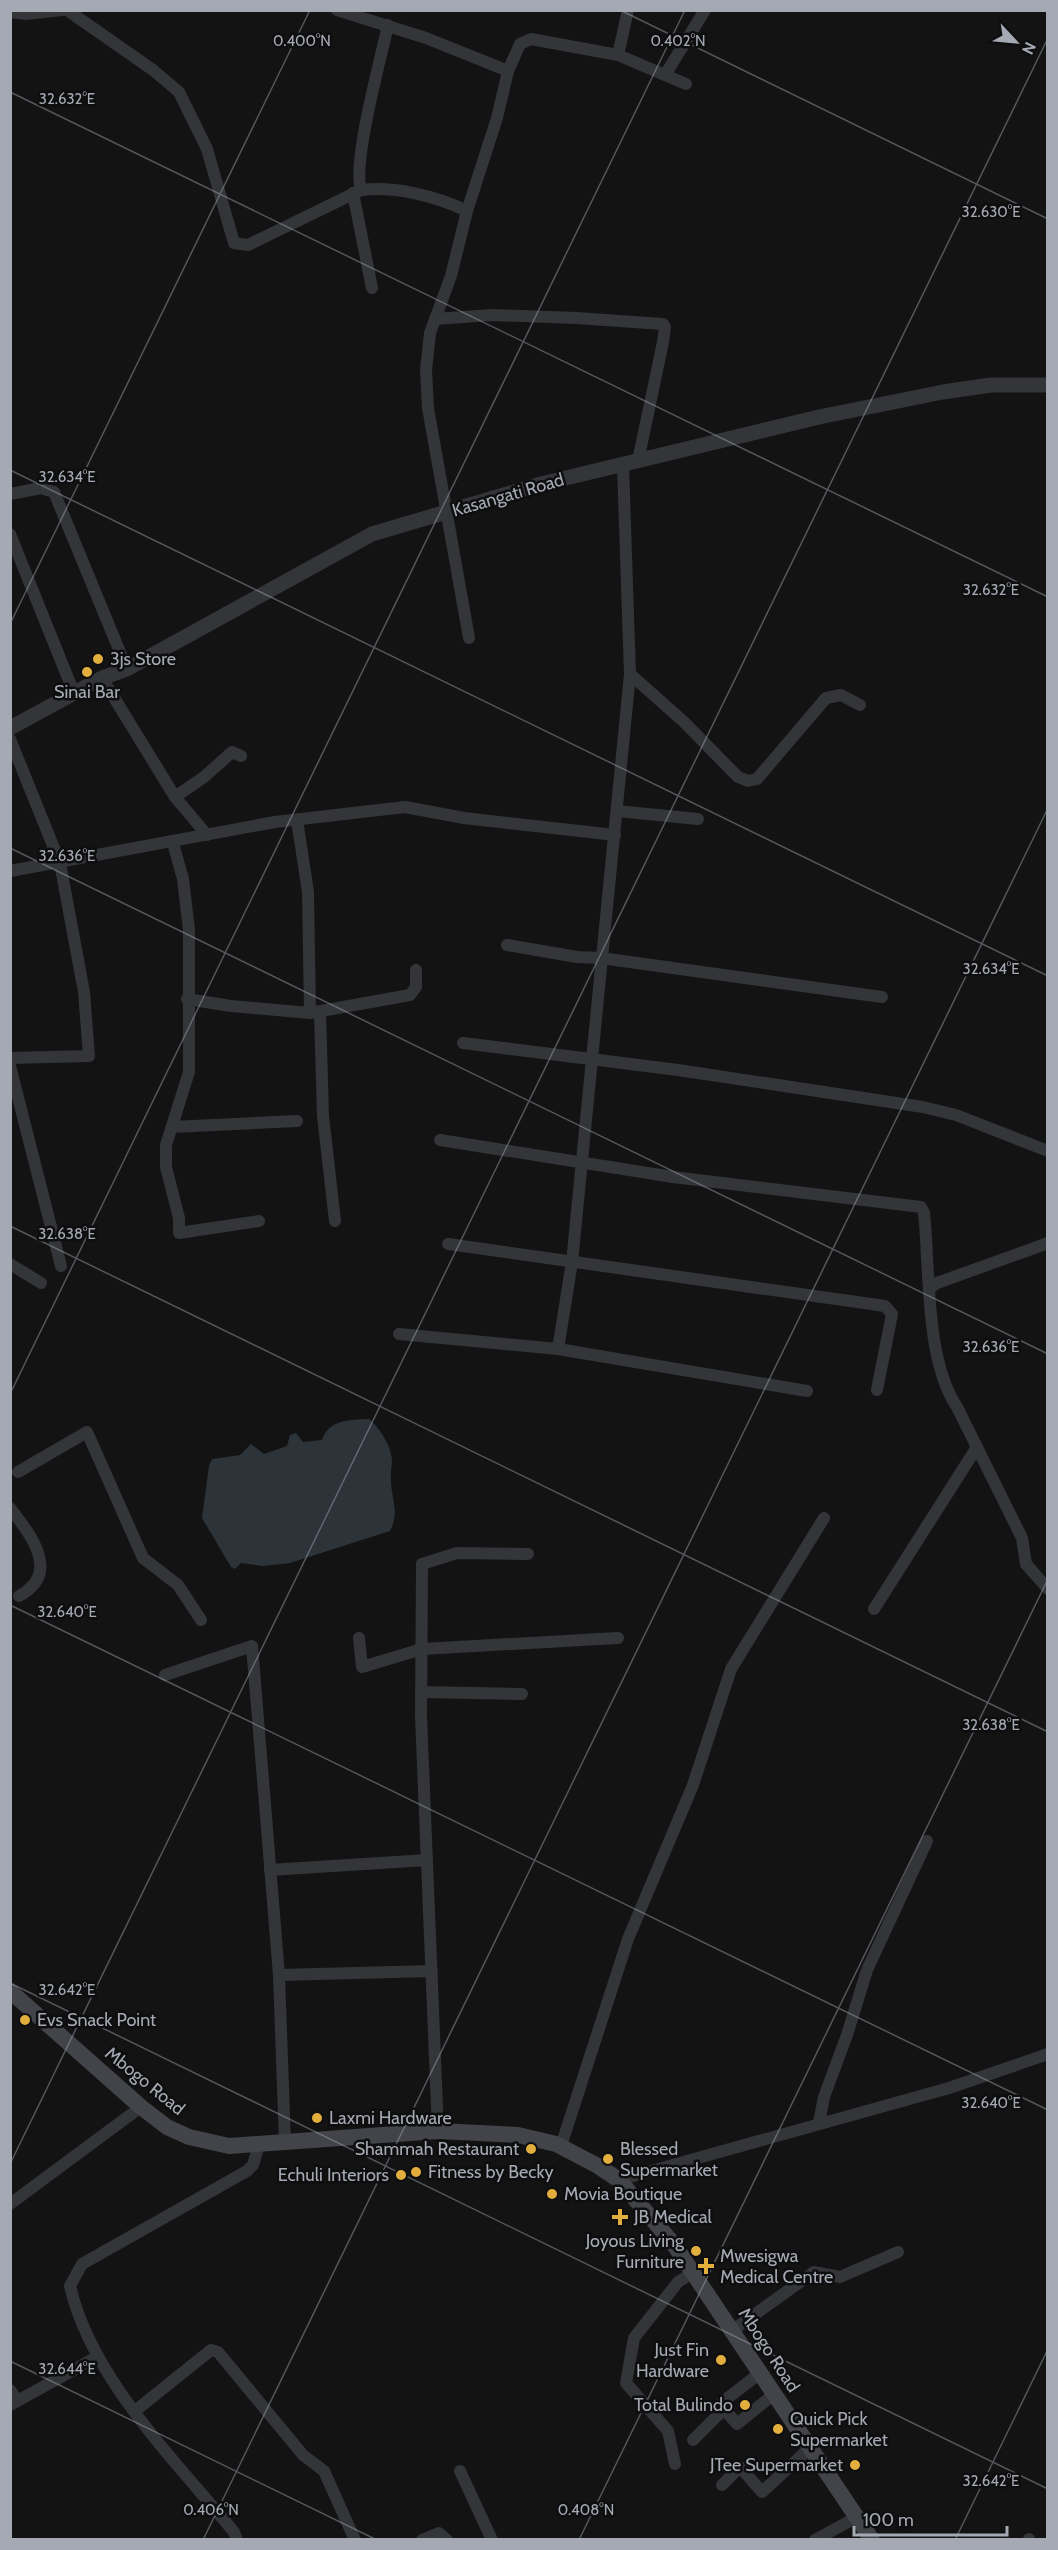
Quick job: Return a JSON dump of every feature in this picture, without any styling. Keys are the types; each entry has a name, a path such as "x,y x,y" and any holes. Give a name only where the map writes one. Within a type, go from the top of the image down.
{"main road":[{"name":"Mbogo Road","path":"10,1991 141,2107 167,2127 189,2138 229,2146 438,2131 518,2135 561,2146 577,2153 619,2180 646,2208 694,2272 872,2540"}],"street":[{"path":"10,12 26,14 62,10"},
{"path":"67,10 153,70 179,92 207,149 234,243 248,245 357,191 374,188 438,199 467,211"},
{"path":"618,55 628,10"},
{"path":"665,75 705,10"},
{"path":"343,11 388,25 508,71"},
{"path":"372,288 357,191 359,165 388,25"},
{"path":"469,638 428,408 426,370 430,333 451,276 467,211 497,118 508,71 520,44 531,39 618,55 686,84"},
{"path":"435,319 491,315 663,324 665,327 663,342 630,463 630,674 572,1262 558,1349"},
{"name":"Kasangati Road","path":"10,728 102,678 127,669 372,534 541,484 819,417 943,392 991,385 1047,385"},
{"path":"10,494 40,489 54,492 127,669"},
{"path":"10,534 74,693"},
{"path":"630,674 684,722 738,777 748,781 757,779 830,695 841,695 860,705"},
{"path":"102,678 175,797 207,835"},
{"path":"10,739 60,863 84,992 89,1056 10,1058"},
{"path":"175,797 204,777 232,752 241,756"},
{"path":"10,871 297,820 405,807 464,818 615,835"},
{"path":"617,810 698,819"},
{"path":"297,820 308,892 323,1116 335,1221"},
{"path":"173,843 183,879 189,930 187,999 189,1071 166,1145 166,1167 179,1218 179,1233 259,1221"},
{"path":"507,945 577,957 601,958 882,997"},
{"path":"187,999 231,1006 315,1012 410,995 416,987 416,970"},
{"path":"463,1043 592,1059 923,1107 983,1125 1047,1150"},
{"path":"10,1066 62,1266"},
{"path":"172,1127 297,1121"},
{"path":"440,1140 673,1177 918,1205 924,1212 929,1289 939,1365 947,1392 1022,1538 1026,1564 1047,1588"},
{"path":"929,1289 937,1283 1047,1243"},
{"path":"448,1244 885,1306 892,1314 877,1390"},
{"path":"10,1264 41,1283"},
{"path":"399,1334 558,1349 807,1390"},
{"path":"18,1472 87,1432 143,1558 178,1585 201,1620"},
{"path":"874,1609 977,1447"},
{"path":"10,1508 36,1544 39,1555 40,1570 36,1581 30,1590 19,1596"},
{"path":"561,2146 628,1939 693,1785 727,1679 824,1518"},
{"path":"438,2131 421,1692 422,1564 457,1553 528,1554"},
{"path":"359,1638 362,1667 422,1648 618,1638"},
{"path":"165,1675 252,1646 279,1975 285,2143"},
{"path":"421,1692 522,1694"},
{"path":"819,2124 824,2097 847,2036 867,1970 927,1841"},
{"path":"270,1870 428,1860"},
{"path":"279,1975 432,1971"},
{"path":"619,2180 949,2088 1047,2054"},
{"path":"10,2204 141,2107"},
{"path":"237,2540 234,2532 135,2411 97,2357 73,2299 70,2286 75,2272 82,2264 247,2171 253,2165 259,2145"},
{"path":"733,2330 814,2272 840,2277 898,2252"},
{"path":"675,2464 668,2432 626,2384 634,2338 678,2282 694,2272"},
{"path":"135,2411 211,2350 218,2352 303,2455 324,2471 355,2540"},
{"path":"10,2390 14,2403 97,2357"},
{"path":"760,2373 720,2404 737,2424 774,2394"},
{"path":"693,2440 724,2409"},
{"path":"722,2485 740,2467 762,2493 810,2448"},
{"path":"460,2471 492,2540"},
{"path":"815,2540 857,2517"},
{"path":"422,2540 439,2533 447,2540"}],"shaded area":[{"path":"369,1419 377,1427 390,1449 391,1487 395,1512 390,1531 290,1563 263,1566 241,1563 235,1569 231,1567 202,1518 212,1459 240,1455 251,1444 264,1454 287,1446 290,1435 296,1433 303,1442 322,1440 325,1433 335,1424"}],"place":[{"name":"3js Store","path":"98,659"},
{"name":"Sinai Bar","path":"87,672"},
{"name":"Evs Snack Point","path":"25,2020"},
{"name":"Laxmi Hardware","path":"317,2118"},
{"name":"Shammah Restaurant","path":"531,2149"},
{"name":"Blessed Supermarket","path":"608,2159"},
{"name":"Fitness by Becky","path":"416,2172"},
{"name":"Echuli Interiors","path":"401,2175"},
{"name":"Movia Boutique","path":"552,2194"},
{"name":"JB Medical","path":"620,2217"},
{"name":"Joyous Living Furniture","path":"696,2251"},
{"name":"Mwesigwa Medical Centre","path":"706,2266"},
{"name":"Just Fin Hardware","path":"721,2360"},
{"name":"Total Bulindo","path":"745,2405"},
{"name":"Quick Pick Supermarket","path":"778,2429"},
{"name":"JTee Supermarket","path":"855,2465"}]}
